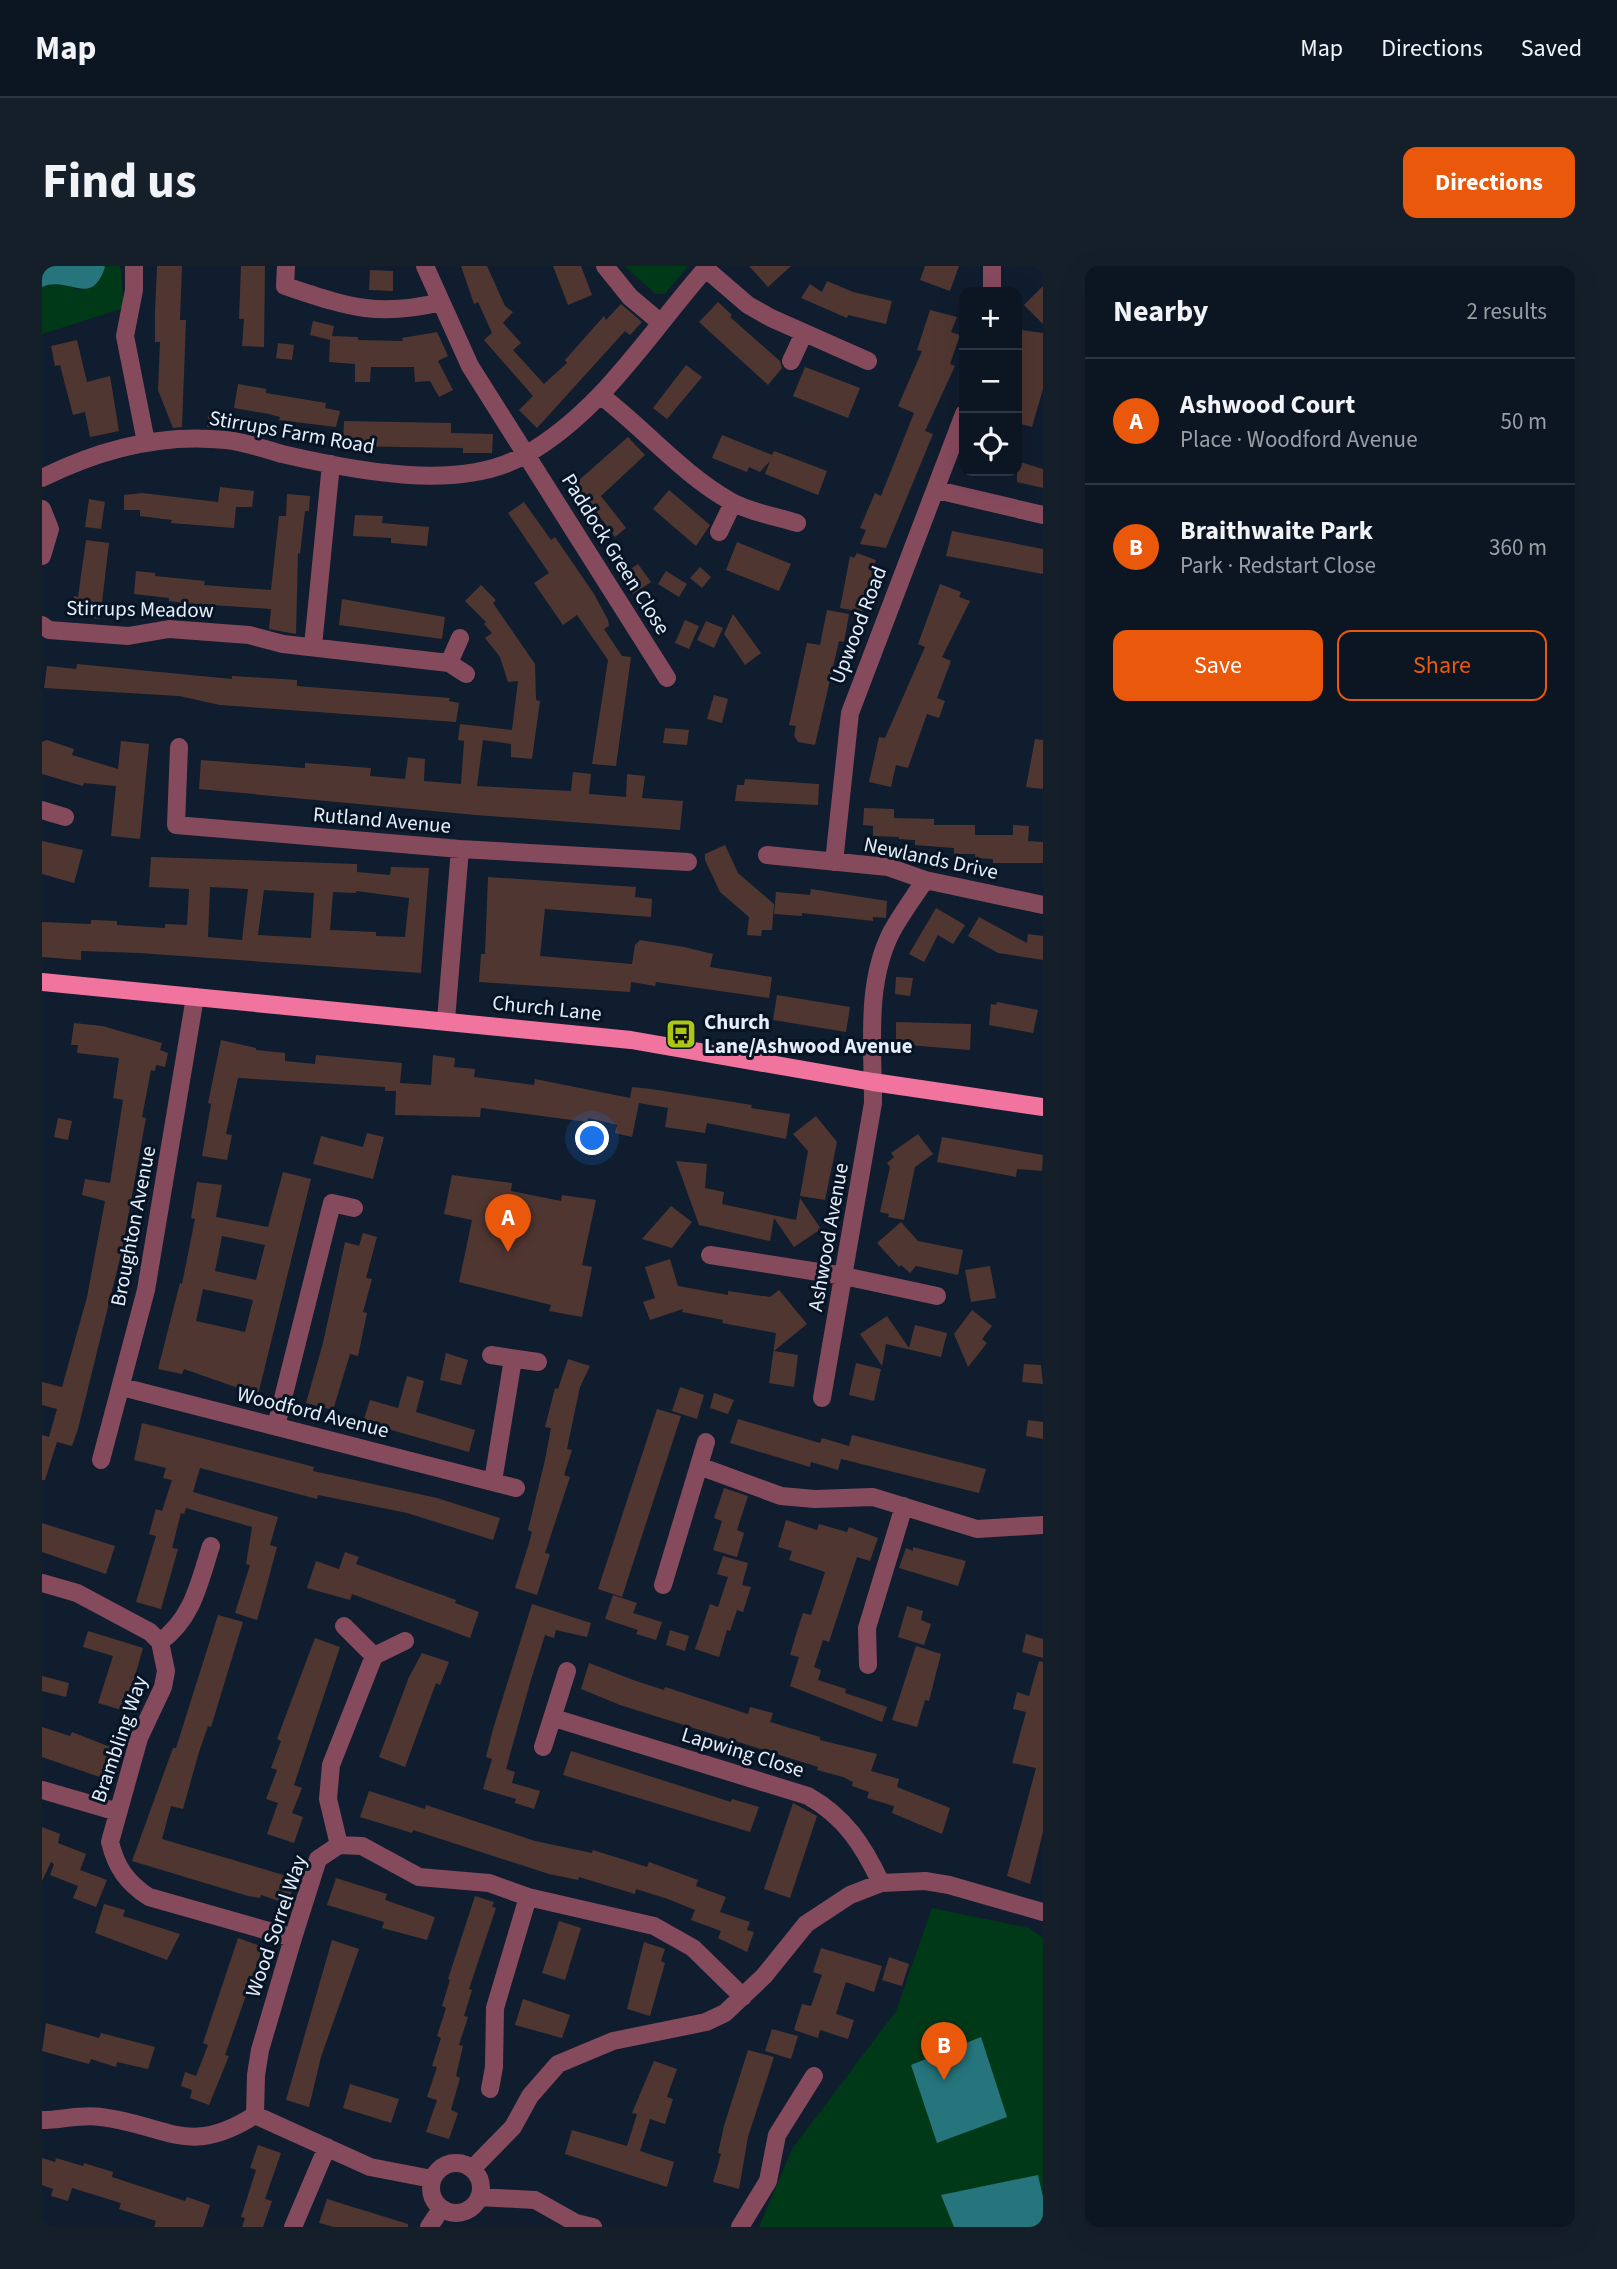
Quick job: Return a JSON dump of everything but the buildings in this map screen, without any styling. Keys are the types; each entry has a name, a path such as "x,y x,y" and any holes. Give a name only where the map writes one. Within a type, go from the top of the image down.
{"main road":[{"name":"Church Lane","path":"42,982 631,1040 873,1082 1043,1107"}],"street":[{"path":"134,266 134,290 125,336 146,442"},
{"path":"286,266 285,286 366,310 394,312 441,302"},
{"name":"Paddock Green Close","path":"425,266 470,366 667,678"},
{"path":"605,266 630,296 661,323"},
{"path":"992,266 992,287"},
{"path":"707,267 748,304 804,333 868,361"},
{"name":"Stirrups Farm Road","path":"42,478 72,463 146,442 185,438 228,440 331,464 432,476 466,475 501,467 527,454 600,395 707,267"},
{"path":"791,361 804,333"},
{"path":"600,395 636,423 698,481 733,503 797,523"},
{"name":"Upwood Road","path":"834,862 850,713 864,669 959,428"},
{"path":"313,646 331,464"},
{"path":"936,490 1043,515"},
{"path":"719,532 733,503"},
{"path":"42,509 50,528 42,556"},
{"name":"Stirrups Meadow","path":"44,630 128,636 169,629 249,635 282,644 449,663 466,674"},
{"path":"449,663 460,638"},
{"name":"Rutland Avenue","path":"179,747 176,825 663,869 688,862"},
{"path":"42,810 65,817"},
{"path":"446,1020 460,849"},
{"name":"Newlands Drive","path":"767,855 888,867 925,880 1043,905"},
{"name":"Ashwood Avenue","path":"822,1398 873,1102 870,1059 880,963 892,932 925,880"},
{"name":"Broughton Avenue","path":"101,1460 146,1290 195,997"},
{"path":"275,1426 332,1203 354,1208"},
{"path":"710,1255 844,1276 937,1296"},
{"path":"491,1355 538,1362"},
{"path":"493,1481 513,1359"},
{"name":"Woodford Avenue","path":"122,1387 516,1489"},
{"path":"663,1585 706,1442"},
{"path":"699,1466 781,1496 873,1497 977,1529 998,1530 1043,1525"},
{"path":"868,1665 867,1628 904,1506"},
{"path":"42,1583 77,1593 150,1632 160,1642 175,1631 191,1608 211,1546"},
{"path":"344,1626 374,1656"},
{"path":"339,1845 328,1799 331,1765 374,1656 405,1641"},
{"name":"Brambling Way","path":"160,1642 166,1671 163,1687 139,1738 110,1842 114,1859 134,1888 149,1897 293,1938"},
{"path":"543,1747 567,1671"},
{"name":"Lapwing Close","path":"554,1718 808,1796 827,1807 849,1828 864,1848 881,1883"},
{"path":"42,1790 118,1812"},
{"name":"Wood Sorrel Way","path":"255,2115 260,2050 293,1938 318,1859 339,1845 362,1846 419,1877 467,1879 665,1931 693,1948 743,1997"},
{"path":"472,2169 513,2127 530,2096 558,2064 613,2041 706,2022 725,2013 743,1997 806,1924 850,1895 881,1883 925,1881 949,1885 1043,1912"},
{"path":"490,2089 495,2067 495,2008 528,1897"},
{"path":"740,2227 768,2181 777,2135 814,2076"},
{"path":"42,2120 85,2115 105,2117 178,2137 199,2137 219,2134 255,2115 370,2167 432,2179"},
{"path":"293,2227 327,2147"},
{"path":"450,2164 472,2169 480,2182 479,2197 463,2212 441,2209 432,2195 432,2179 436,2172 450,2164"},
{"path":"479,2197 535,2200 581,2226"},
{"path":"429,2227 441,2209"}],"shaded area":[{"path":"42,266 105,267 93,286 86,289 52,284 42,287"},
{"path":"104,266 119,266 121,270 124,308 42,334 42,287 62,283 80,290"},
{"path":"625,266 688,266 665,294 655,294"},
{"path":"932,1908 1029,1928 1043,1938 1043,2227 759,2227 792,2149 896,2011"},
{"path":"981,2037 1007,2117 937,2143 911,2065"},
{"path":"1038,2175 1043,2197 1043,2227 954,2227 941,2195"}],"place":[{"name":"Church Lane/Ashwood Avenue","path":"681,1034"},
{"name":"Ashwood Court","path":"508,1252"},
{"name":"Braithwaite Park","path":"944,2080"}]}
